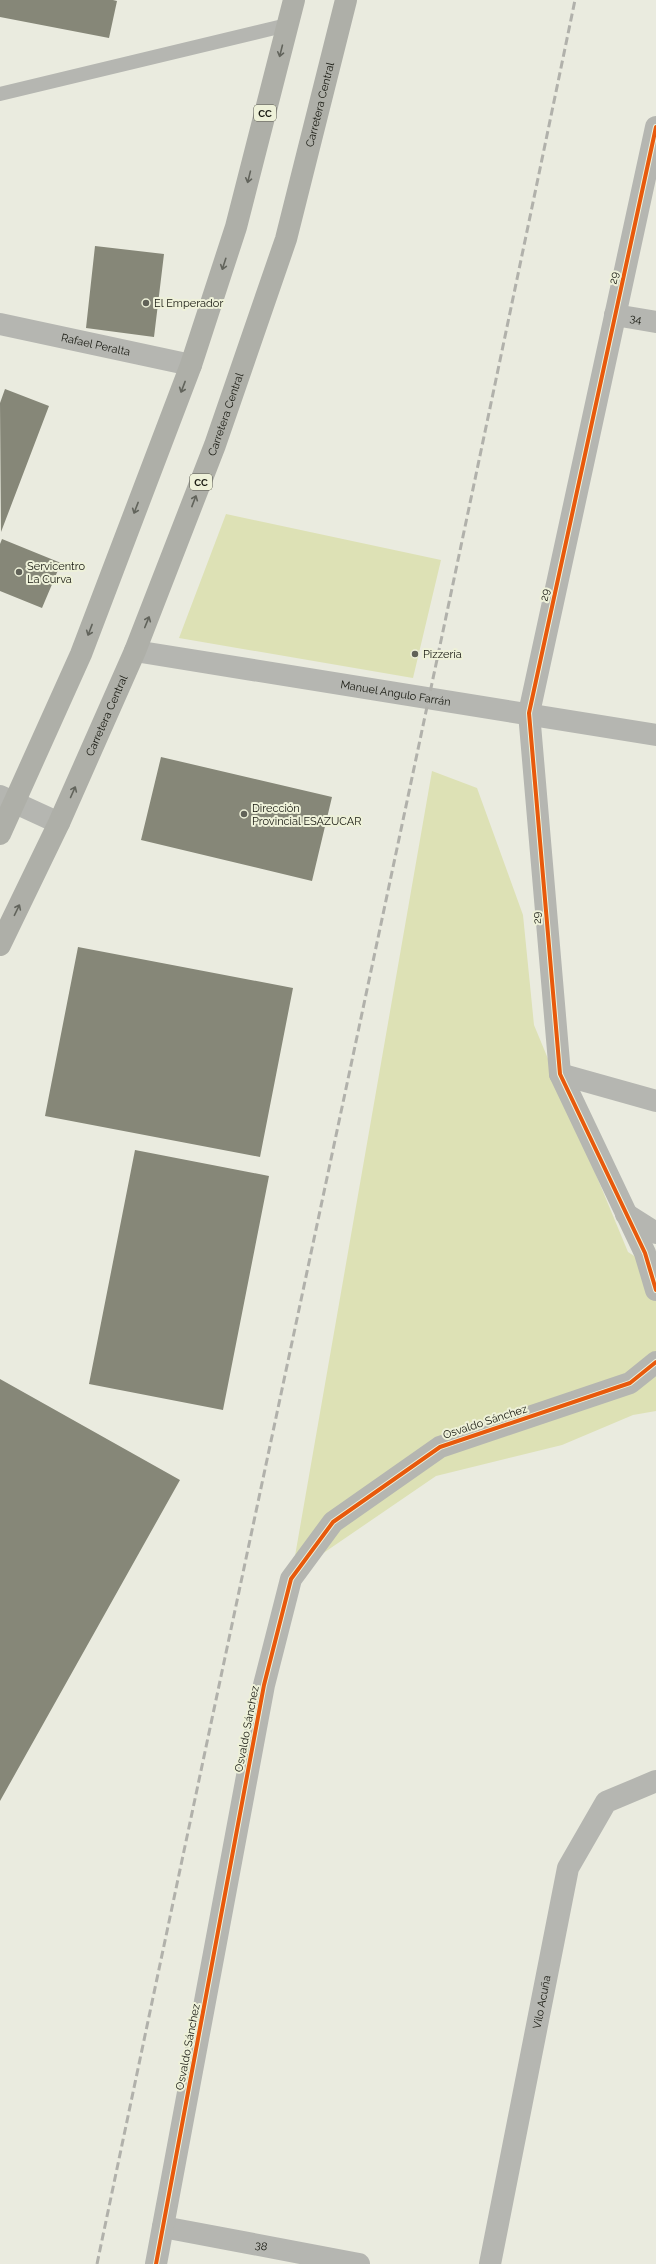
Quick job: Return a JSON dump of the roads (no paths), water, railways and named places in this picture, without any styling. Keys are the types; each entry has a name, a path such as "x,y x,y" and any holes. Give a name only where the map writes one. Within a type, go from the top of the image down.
{"main road":[{"name":"CC","path":"0,834 8,799 80,654 191,365 236,227 294,0"},
{"name":"Carretera Central","path":"0,945 59,823 135,651 215,445 286,239 346,0"}],"street":[{"name":"29","path":"560,1074 529,713 656,127"},
{"name":"34","path":"615,315 656,322"},
{"name":"Rafael Peralta","path":"0,324 191,365"},
{"name":"Manuel Angulo Farrán","path":"135,651 529,713 656,735"},
{"path":"8,799 59,823"},
{"path":"560,1074 656,1101"},
{"path":"560,1074 645,1254 656,1290"},
{"path":"626,1214 656,1233"},
{"name":"Osvaldo Sánchez","path":"156,2264 264,1686 291,1579 333,1522 440,1447 630,1383 656,1362"},
{"name":"Vilo Acuña","path":"490,2264 568,1868 606,1802 656,1781"},
{"name":"38","path":"163,2227 359,2264"}],"lane":[{"path":"0,94 287,25"}],"railway":[{"path":"97,2264 457,566 575,0"}],"place":[{"name":"El Emperador","path":"146,303"},
{"name":"Servicentro La Curva","path":"19,572"},
{"name":"Pizzería","path":"415,654"},
{"name":"Dirección Provincial ESAZUCAR","path":"244,814"}]}
